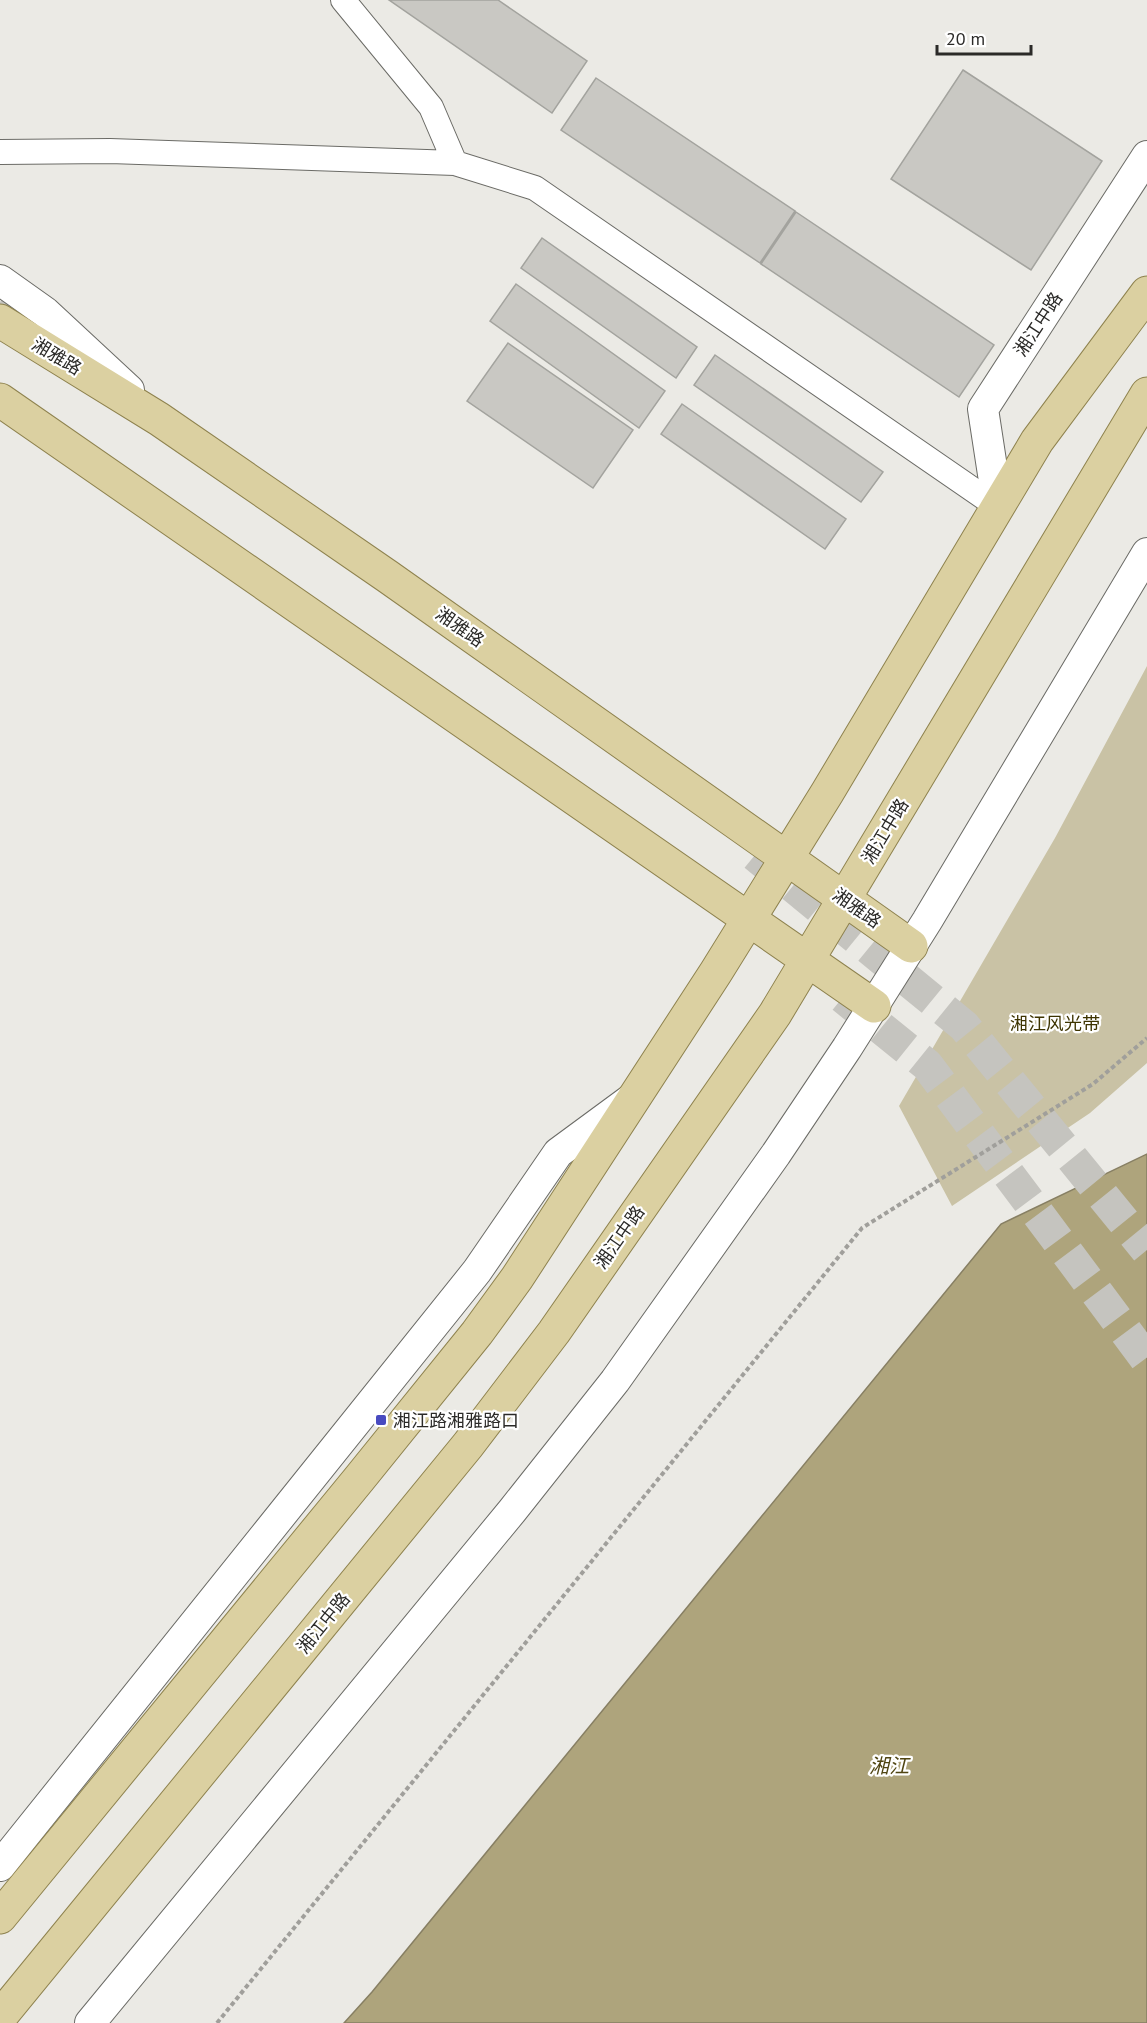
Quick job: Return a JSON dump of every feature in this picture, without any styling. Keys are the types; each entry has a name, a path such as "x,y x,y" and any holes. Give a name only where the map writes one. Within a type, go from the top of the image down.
{"main road":[{"path":"0,1917 477,1333 517,1278 787,858 1037,441 1147,293"},
{"name":"湘雅路","path":"0,321 159,419 387,576 911,946"},
{"name":"湘江中路","path":"0,2017 468,1445 554,1332 775,1014 1147,394"},
{"path":"0,400 873,1006"}],"street":[{"path":"343,0 431,107 455,163"},
{"path":"0,152 110,151 455,163 535,188 998,507"},
{"name":"湘江中路","path":"998,507 983,409 1147,156"},
{"path":"0,280 45,312 159,419"},
{"path":"90,2023 512,1511 615,1381 776,1154 873,1006 1147,553"},
{"path":"0,1866 477,1271 558,1153 633,1099"}],"path":[{"path":"217,2023 862,1228 1094,1084 1147,1038"}],"green space":[{"name":"湘江风光带","path":"1147,666 1147,1063 1090,1113 952,1206 899,1106 1055,838"}],"water":[{"name":"湘江","path":"1147,1154 1147,2023 344,2023 372,1992 1001,1224"}],"building":[{"path":"389,0 498,0 587,61 552,113"},
{"path":"963,70 1102,161 1031,270 891,179"},
{"path":"596,78 795,211 760,263 561,130"},
{"path":"796,212 994,345 959,397 761,264"},
{"path":"542,238 697,347 676,378 521,268"},
{"path":"516,284 665,391 639,428 490,321"},
{"path":"508,343 633,430 593,488 467,401"},
{"path":"715,355 883,472 861,502 694,385"},
{"path":"682,404 846,519 825,549 661,434"}],"tunnel":[{"path":"0,302 39,333"},
{"path":"755,855 964,1026 1147,1250"},
{"path":"843,997 927,1065 1147,1360"}],"place":[{"name":"湘江路湘雅路口","path":"381,1420"}]}
